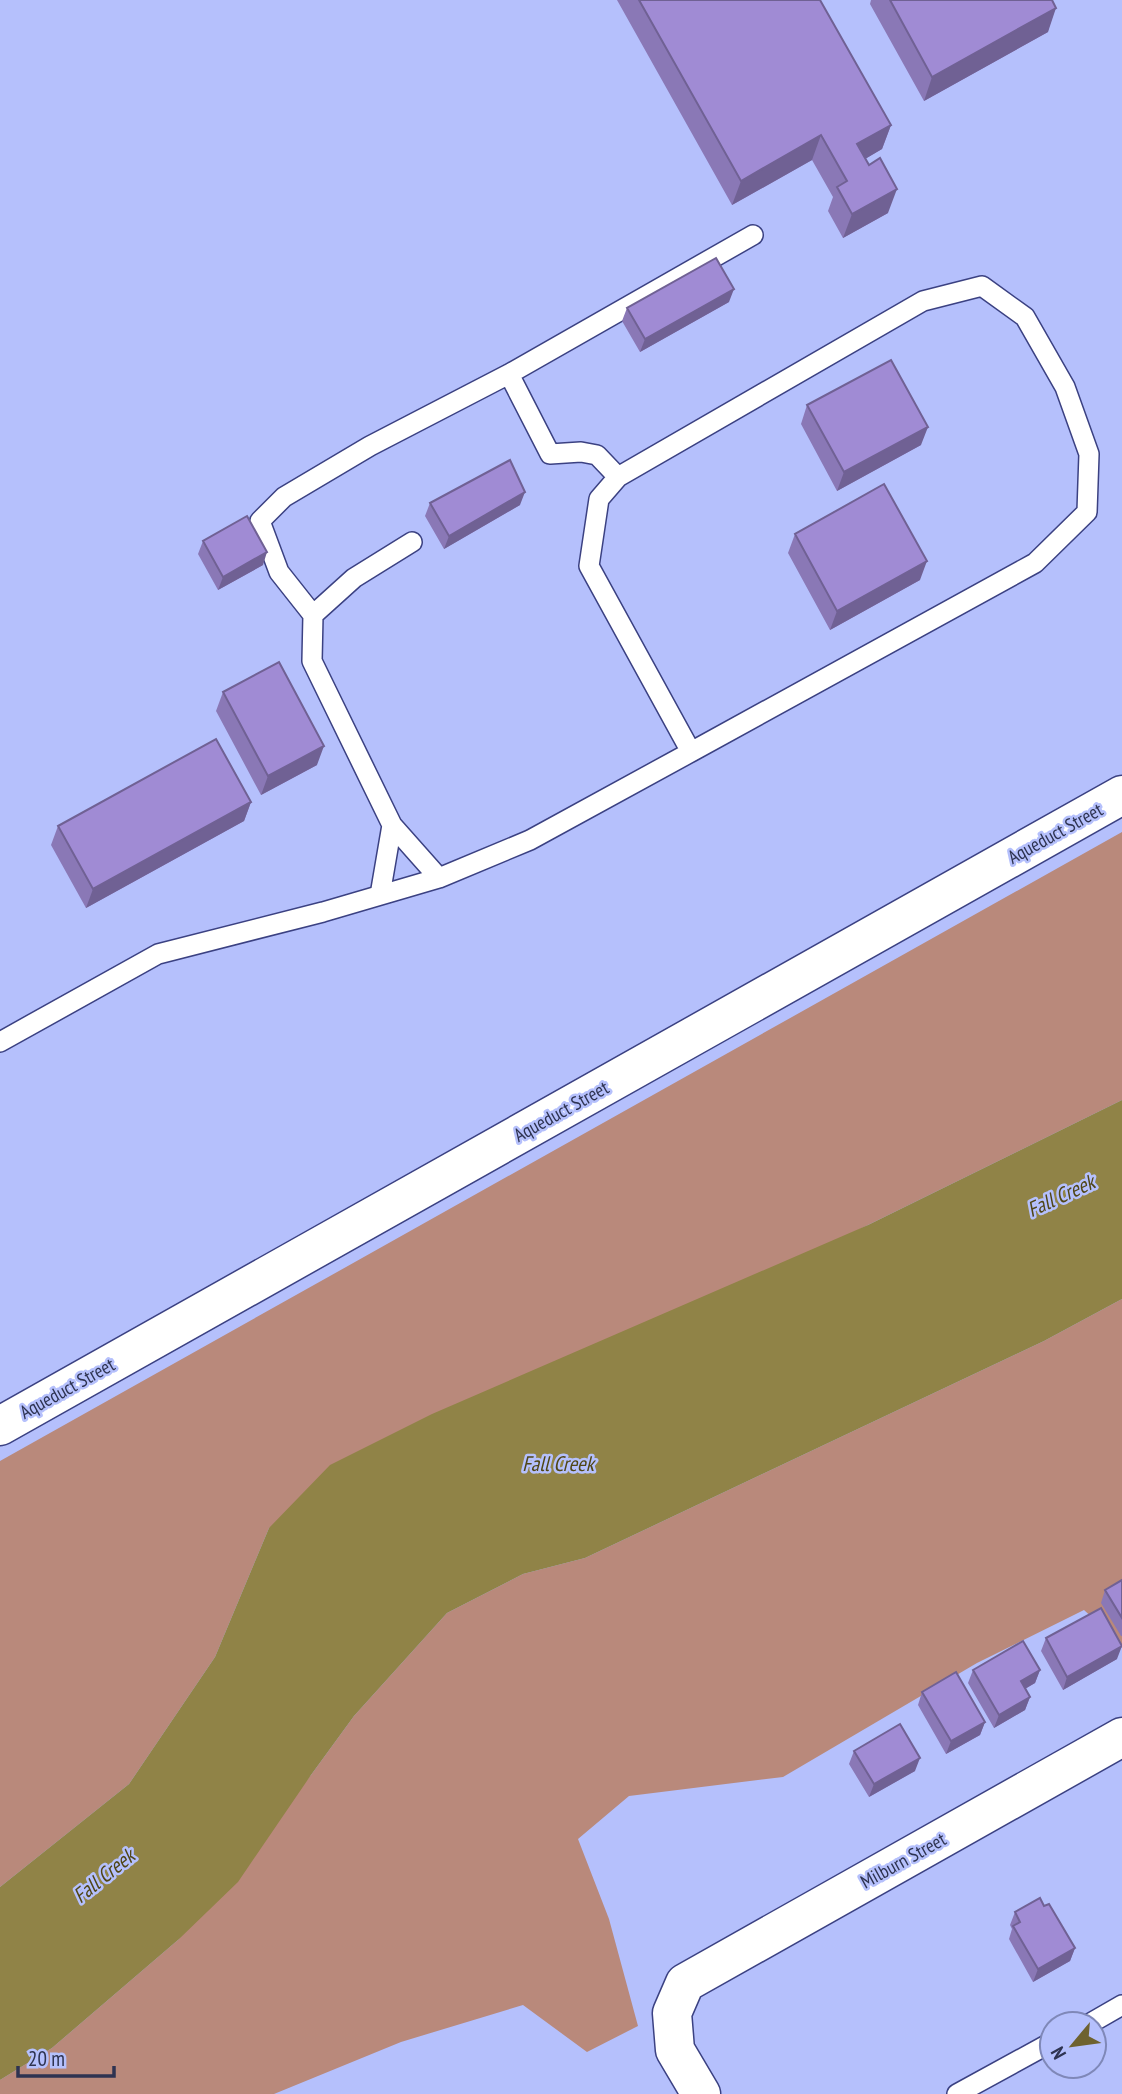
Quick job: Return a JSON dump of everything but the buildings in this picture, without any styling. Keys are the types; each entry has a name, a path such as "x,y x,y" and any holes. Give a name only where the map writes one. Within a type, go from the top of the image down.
{"street":[{"name":"Aqueduct Street","path":"2,1421 1122,795"},
{"name":"Milburn Street","path":"701,2094 675,2050 672,2013 685,1983 1122,1737"}],"lane":[{"path":"439,878 392,825 312,661 313,615 279,572 260,521 284,497 370,446 509,374 753,235"},
{"path":"0,1042 158,954 323,912 439,878 530,840 691,752 1035,563 1087,512 1089,454 1065,387 1025,317 982,286 923,301 618,477 599,499 589,566 691,752"},
{"path":"509,374 550,454 581,452 597,455 618,477"},
{"path":"313,615 354,578 412,542"},
{"path":"380,895 392,825"},
{"path":"957,2094 1038,2050"}],"shaded area":[{"path":"1122,832 1122,1100 868,1225 269,1528 215,1657 129,1784 0,1887 0,1461"},
{"path":"1122,1299 1122,1645 1084,1610 977,1663 783,1777 629,1796 578,1839 609,1919 638,2026 587,2052 523,2005 401,2042 274,2094 0,2094 0,2080 52,2048 178,1940 311,1775 354,1716 447,1613 523,1574 585,1558 1044,1341"}],"water":[{"name":"Fall Creek","path":"1122,1100 1122,1299 1044,1341 585,1558 523,1574 447,1613 354,1716 238,1882 178,1940 52,2048 0,2080 0,1887 129,1784 215,1657 269,1528 330,1465 432,1414 868,1225"}]}
